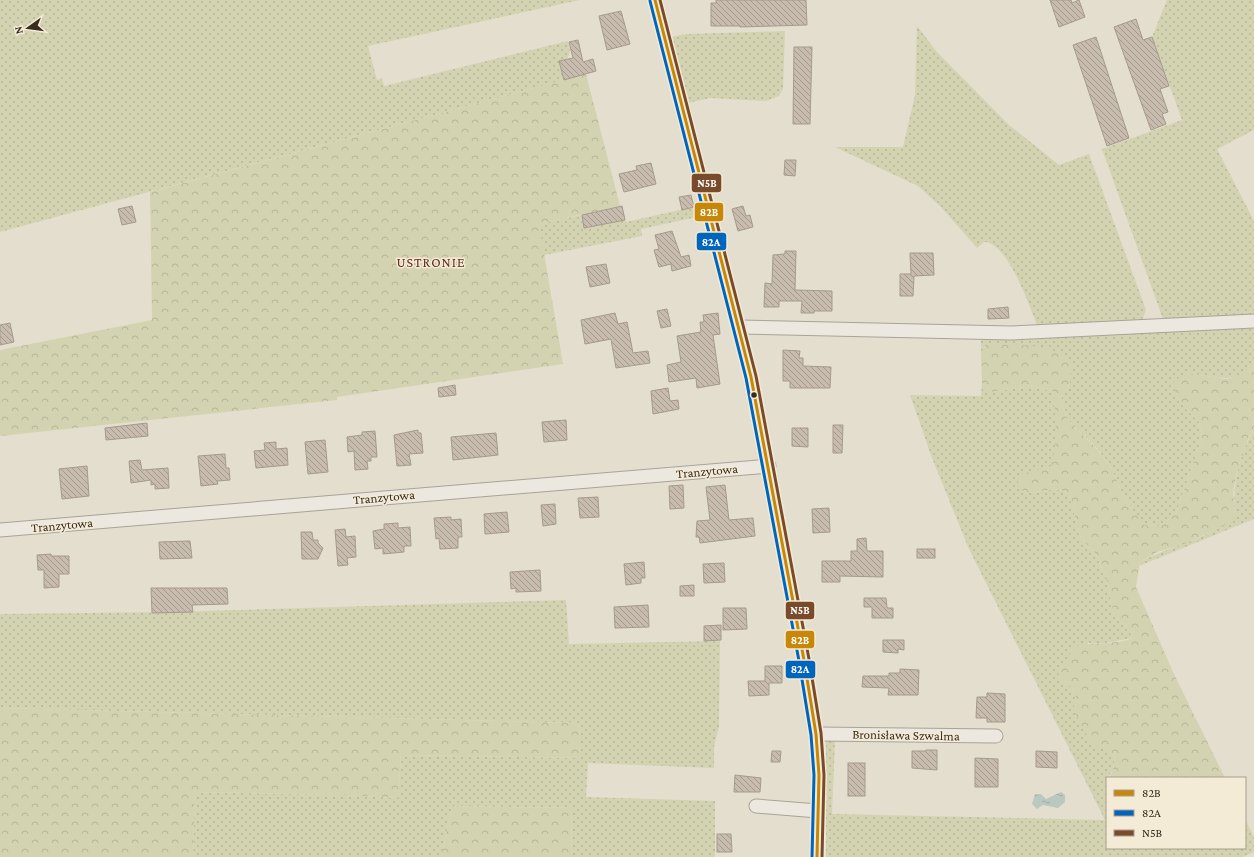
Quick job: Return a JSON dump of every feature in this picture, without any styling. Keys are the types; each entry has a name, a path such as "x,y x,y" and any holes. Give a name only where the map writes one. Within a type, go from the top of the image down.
{"street":[{"path":"655,0 740,327 769,466 816,734 819,775 817,857"},
{"path":"740,327 1011,332 1254,321"},
{"name":"Tranzytowa","path":"0,530 769,466"},
{"name":"Bronisława Szwalma","path":"816,734 996,736"},
{"path":"756,806 818,811"}],"green space":[{"path":"0,0 580,0 368,46 377,80 382,78 384,86 568,41 570,50 569,55 567,59 559,61 564,80 0,232"},
{"path":"1167,0 1254,0 1254,130 1217,149 1254,221 1254,316 1163,319 1102,149 1182,120 1152,37"},
{"path":"917,26 937,52 1008,124 1059,165 1089,154 1146,310 1142,320 1037,325 1016,276 1001,252 993,245 984,242 977,248 941,207 918,186 835,147 903,147 915,95"},
{"path":"785,31 783,89 779,96 766,101 710,98 688,103 671,37 686,34"},
{"path":"586,74 620,206 539,224 563,364 337,397 337,400 0,436 0,350 152,320 150,192"},
{"path":"699,204 702,216 641,229 642,236 544,255 538,224 582,215 585,228 625,220 626,222 693,207 693,205"},
{"path":"1254,328 1254,362 1249,370 1242,375 1223,378 1186,373 1186,409 1199,422 1202,438 1176,513 1160,526 1143,525 1123,495 1111,468 1097,448 1066,418 1061,399 1070,382 1036,347 986,345 981,353 981,339"},
{"path":"986,345 1022,345 1049,349 1064,357 1071,364 1070,382 1061,399 1066,418 1097,449 1111,468 1123,495 1143,525 1160,526 1176,513 1202,438 1199,422 1186,409 1170,384 1186,373 1227,379 1247,371 1254,361 1254,429 1248,439 1237,471 1233,493 1235,514 1225,525 1184,544 1157,552 1140,562 1136,587 1173,672 1225,777 1110,777 1113,770 1115,756 1105,749 1093,747 1073,709 1076,699 1072,687 1062,684 1058,673 1075,646 1112,643 1133,638 1127,627 1114,616 1107,579 1095,553 1081,538 1068,492 1054,489 1029,493 1018,489 1018,475 1051,466 1056,438 1053,391 1030,386 991,392 982,383 981,353"},
{"path":"982,383 991,392 1030,386 1053,391 1056,419 1056,450 1049,470 1029,493 1054,489 1068,492 1081,538 1095,553 1107,579 1114,616 1127,627 1133,638 1105,643 1088,643 1072,687 1076,699 1105,749 1115,756 1113,770 1108,777 1106,777 1106,849 1246,849 1246,821 1254,837 1254,852 1243,857 826,857 826,742 835,740 832,814 1105,820 969,549 932,458 910,395 981,396"},
{"path":"1254,429 1254,519 1139,566 1140,562 1152,556 1214,530 1235,514 1234,503 1238,470 1244,449"},
{"path":"566,600 569,644 720,641 719,726 714,747 714,768 588,763 586,797 715,801 715,857 571,857 572,808 452,806 441,857 193,857 195,792 340,795 398,798 401,755 578,758 581,723 0,708 0,614 170,612"},
{"path":"0,708 581,723 579,758 401,755 398,798 340,795 195,792 193,857 0,857"},
{"path":"452,806 572,808 571,857 441,857"}],"water":[{"path":"1061,792 1065,795 1065,802 1058,808 1043,805 1037,809 1032,804 1035,794 1041,794 1046,799"}],"building":[{"path":"716,0 806,0 807,25 740,27 711,26 711,3 716,3"},
{"path":"1050,0 1071,0 1072,3 1079,0 1085,17 1059,27"},
{"path":"621,11 630,44 607,50 599,16"},
{"path":"1136,19 1143,40 1152,37 1169,86 1160,89 1168,112 1162,114 1166,124 1151,130 1114,27"},
{"path":"1096,37 1129,138 1107,146 1073,45"},
{"path":"578,40 583,62 593,59 596,71 564,80 559,61 573,58 569,42"},
{"path":"794,47 812,47 810,124 793,124"},
{"path":"785,160 796,160 795,176 784,175"},
{"path":"651,163 656,184 624,192 619,174 637,170 636,166"},
{"path":"691,195 694,207 682,210 679,197"},
{"path":"132,206 136,222 122,225 118,209"},
{"path":"622,206 625,220 584,228 582,215"},
{"path":"743,206 746,216 750,215 753,227 738,231 732,209"},
{"path":"672,231 681,257 689,255 691,266 672,271 671,264 659,267 654,250 659,249 655,235"},
{"path":"785,251 796,251 795,290 832,291 832,311 801,313 802,301 779,301 779,307 764,307 765,283 772,284 773,255 785,254"},
{"path":"910,253 933,253 934,275 914,276 913,296 900,296 900,274 911,274"},
{"path":"606,264 610,283 590,287 586,267"},
{"path":"1008,307 1009,318 988,319 988,309"},
{"path":"667,309 671,326 661,328 657,311"},
{"path":"615,313 618,324 627,322 633,353 648,351 650,363 616,368 611,339 585,344 581,320"},
{"path":"718,313 720,334 713,335 720,384 697,388 696,378 669,382 667,365 681,362 677,336 701,332 700,322 704,322 703,315"},
{"path":"10,323 14,342 0,345 0,325"},
{"path":"783,350 800,351 799,358 803,358 803,366 831,367 830,388 790,388 790,381 783,381"},
{"path":"455,385 456,395 439,397 438,388"},
{"path":"668,388 670,401 678,400 679,409 653,414 651,391"},
{"path":"566,420 567,440 544,442 542,422"},
{"path":"147,423 148,436 106,440 105,428"},
{"path":"833,425 843,425 842,453 833,453"},
{"path":"792,428 808,428 808,447 792,446"},
{"path":"418,430 418,433 421,433 423,453 409,454 411,465 397,466 394,435"},
{"path":"375,431 377,457 371,457 371,461 367,461 368,469 355,470 354,451 348,452 347,437 362,435 362,432"},
{"path":"496,433 498,455 453,460 451,437"},
{"path":"325,440 328,472 308,474 305,442"},
{"path":"276,442 276,449 287,448 288,465 256,468 254,451 265,450 264,443"},
{"path":"225,454 226,468 229,468 230,480 217,481 218,484 201,486 198,456"},
{"path":"140,460 142,470 168,468 169,488 155,489 155,484 151,485 151,480 131,483 129,461"},
{"path":"87,466 89,496 62,499 59,469"},
{"path":"683,485 684,508 670,509 669,486"},
{"path":"725,485 729,520 753,518 755,536 700,543 699,537 696,537 697,521 710,520 706,487"},
{"path":"598,497 599,517 580,518 578,498"},
{"path":"555,504 556,524 543,526 541,505"},
{"path":"829,508 830,532 813,533 812,509"},
{"path":"507,512 509,532 485,534 484,514"},
{"path":"451,517 451,520 461,519 462,537 458,537 458,548 440,549 439,538 436,539 434,518"},
{"path":"398,523 398,528 410,527 411,546 404,546 404,552 383,554 383,548 375,549 373,531 384,529 384,524"},
{"path":"345,529 346,537 355,536 356,557 347,558 348,565 338,566 335,530"},
{"path":"301,532 312,532 313,540 318,540 318,543 323,548 318,559 302,559"},
{"path":"866,538 867,551 883,551 883,577 840,576 840,582 822,582 822,561 851,561 851,551 857,551 857,539"},
{"path":"190,541 192,558 160,559 159,542"},
{"path":"917,549 935,549 935,558 917,558"},
{"path":"51,554 51,556 69,556 69,574 59,574 59,587 44,588 44,570 38,570 37,555"},
{"path":"644,562 645,578 641,578 641,583 626,585 624,564"},
{"path":"724,563 725,582 704,583 703,564"},
{"path":"540,570 541,591 516,592 516,588 511,589 510,572"},
{"path":"694,585 694,596 680,596 680,586"},
{"path":"151,588 227,588 228,604 192,605 193,612 152,613"},
{"path":"864,598 886,598 887,608 893,608 893,618 872,618 872,607 864,607"},
{"path":"648,605 649,627 615,628 614,607"},
{"path":"723,608 746,608 747,629 723,630"},
{"path":"721,625 721,640 704,641 704,626"},
{"path":"883,640 904,640 904,650 898,649 898,653 883,652"},
{"path":"765,666 782,666 782,683 769,683 769,695 749,696 748,681 765,681"},
{"path":"900,669 919,670 918,695 888,695 889,688 862,687 863,676 889,676 889,673 900,673"},
{"path":"987,693 1005,694 1005,722 987,722 987,718 976,718 977,697 987,697"},
{"path":"937,750 937,770 912,768 912,751"},
{"path":"772,751 781,751 780,762 771,762"},
{"path":"1036,751 1057,752 1057,768 1036,767"},
{"path":"975,758 998,759 998,787 975,787"},
{"path":"848,763 865,763 865,796 848,796"},
{"path":"735,775 761,778 760,792 734,792"},
{"path":"717,834 731,834 732,852 717,852"}],"transit line":[{"name":"82B","path":"655,0 751,377 804,660 816,734 819,775 817,857"},
{"name":"N5B","path":"660,0 756,376 809,659 821,733 824,775 822,857"},
{"name":"82A","path":"650,1 746,378 799,661 811,735 814,775 812,857"}],"district":[{"name":"USTRONIE","path":"431,262"}]}
